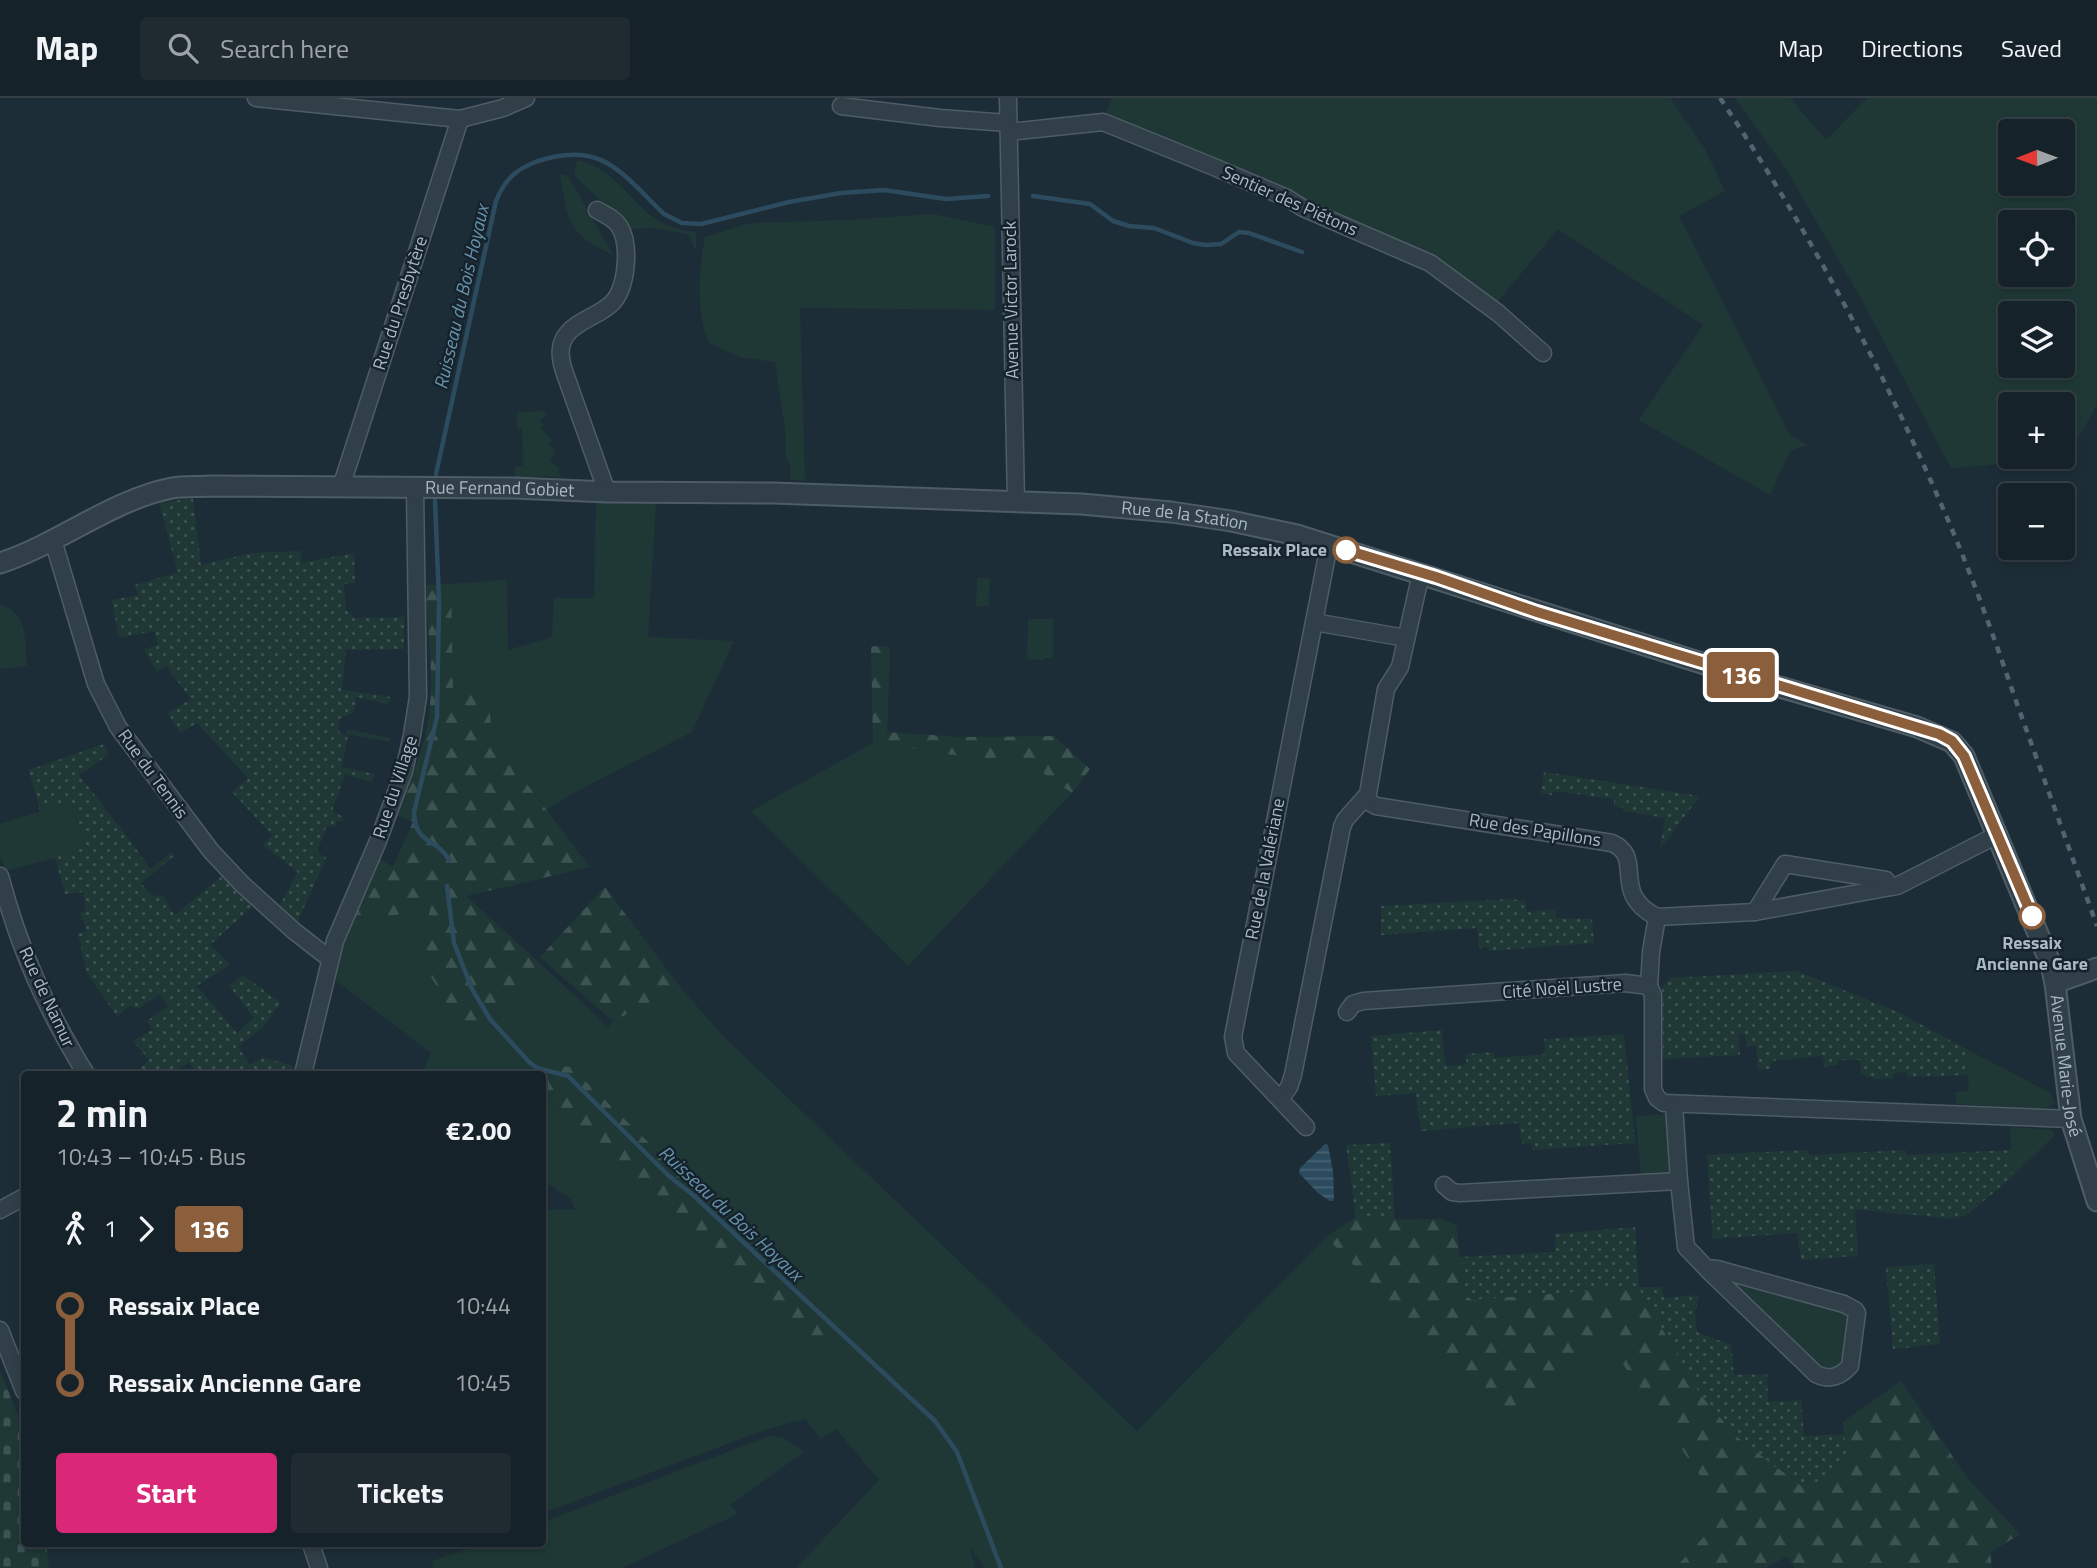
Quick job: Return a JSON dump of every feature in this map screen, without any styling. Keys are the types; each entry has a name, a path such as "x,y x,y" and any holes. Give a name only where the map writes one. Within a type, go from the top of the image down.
{"street":[{"path":"256,98 460,119 503,108 526,98"},
{"name":"Avenue Victor Larock","path":"1008,98 1016,502"},
{"name":"Sentier des Piétons","path":"841,106 1009,127 1102,122 1287,198 1303,208 1430,263 1498,313 1543,353"},
{"name":"Rue du Presbytère","path":"341,487 460,119"},
{"path":"597,210 613,218 620,228 625,254 624,284 612,303 569,332 560,351 564,370 607,492"},
{"name":"Rue Fernand Gobiet","path":"0,563 120,506 172,488 514,488 607,492 773,493 1016,502"},
{"name":"Rue du Village","path":"304,1071 335,941 378,841 404,771 412,735 418,697 415,488"},
{"name":"Rue de la Station","path":"1016,502 1113,506 1171,512 1297,535 1749,678 1917,727 1952,741"},
{"name":"Rue du Tennis","path":"53,540 96,684 118,727 211,851 242,884 328,964"},
{"name":"Rue de la Valériane","path":"1306,1127 1236,1053 1233,1037 1329,545"},
{"path":"1281,1098 1293,1075 1342,827 1368,794 1386,690 1400,667 1422,573"},
{"path":"1314,622 1406,638"},
{"name":"Avenue Marie-José","path":"1952,741 1964,756 2040,935 2055,983 2071,1119 2097,1201"},
{"name":"Rue des Papillons","path":"1365,800 1376,806 1612,843 1625,850 1628,856 1630,889 1633,896 1648,912 1657,917"},
{"path":"1997,835 1905,883 1891,887 1755,912 1657,917 1649,986 1653,995 1653,1089 1661,1101 1674,1104 2071,1119"},
{"path":"1755,912 1785,864 1886,880 1891,887"},
{"name":"Rue de Namur","path":"0,876 32,973 59,1029 84,1071"},
{"path":"2055,983 2088,972"},
{"name":"Cité Noël Lustre","path":"1347,1012 1353,1004 1363,1002 1625,983 1649,986"},
{"path":"1674,1104 1686,1247 1706,1268 1816,1374 1838,1376 1850,1366 1857,1313 1855,1310 1844,1304 1706,1268"},
{"path":"1444,1185 1452,1192 1460,1193 1679,1181"},
{"path":"0,1210 21,1199"},
{"path":"0,1330 21,1383"},
{"path":"312,1547 320,1568"}],"green space":[{"path":"1112,98 1670,98 1705,149 1725,191 1679,216 1790,435 1808,445 1790,451 1770,495 1639,420 1703,325 1558,229 1494,306 1378,237 1377,229 1351,219 1343,222 1302,204 1300,196 1104,118"},
{"path":"1735,98 1790,98 1826,140 1867,98 2097,98 2097,405 2075,443 2075,392 1998,392 1998,464 1951,468 1862,300 1786,169"},
{"path":"577,160 609,175 644,210 658,220 675,228 696,232 696,250 687,234 651,228 630,229 574,175"},
{"path":"560,175 569,177 613,255 587,240 573,224 568,215 563,191"},
{"path":"933,214 995,227 995,310 800,308 805,481 790,479 775,362 740,357 709,343 700,304 705,237 751,223"},
{"path":"544,411 547,414 539,421 543,425 541,428 552,441 548,445 555,450 550,461 560,469 558,472 561,477 515,479 515,467 523,466 522,429 517,428 517,412"},
{"path":"193,498 201,565 251,553 301,551 301,563 354,553 355,583 344,584 346,610 355,618 404,617 404,649 346,650 342,690 391,697 388,704 356,697 354,712 339,719 339,732 348,736 342,767 375,774 371,782 345,774 332,811 343,817 342,822 337,820 335,828 327,825 317,852 326,858 297,923 278,908 298,872 263,845 272,835 232,792 248,778 197,723 180,733 168,713 191,699 166,666 157,672 144,649 158,645 154,631 119,638 112,600 138,595 135,585 178,572 159,503"},
{"path":"596,502 656,503 648,637 734,641 692,732 573,793 547,810 492,738 488,691 452,690 451,584 507,580 508,650 552,637 554,598 594,598"},
{"path":"977,578 990,578 989,606 976,606"},
{"path":"451,584 453,690 488,690 492,738 590,867 466,896 544,967 497,1020 463,1031 430,975 421,947 431,906 349,927 378,858 393,867 413,822 396,815 418,762 428,720 431,691 424,585"},
{"path":"0,604 9,608 20,621 25,638 27,666 0,669"},
{"path":"1028,619 1053,619 1053,658 1027,659"},
{"path":"871,646 890,647 887,732 961,737 1054,736 1090,769 1072,793 1034,767 873,743"},
{"path":"347,729 391,738 389,742 346,734"},
{"path":"873,743 1034,767 1072,793 908,966 751,811"},
{"path":"104,744 108,755 79,775 150,869 172,852 174,856 141,883 152,896 162,895 175,915 222,876 254,905 210,945 230,964 197,986 237,1033 254,1018 229,986 243,975 281,1003 263,1027 238,1047 250,1065 263,1057 293,1066 291,1071 195,1071 189,1062 176,1071 137,1071 149,1060 133,1041 152,1030 147,1021 168,1006 160,994 138,1009 130,1006 117,1016 87,973 78,934 87,931 80,913 86,910 83,892 65,894 55,858 86,845 71,802 40,811 29,770"},
{"path":"1544,772 1700,796 1660,849 1665,818 1623,811 1623,808 1614,806 1614,799 1554,791 1552,795 1541,793"},
{"path":"71,802 86,845 55,858 5,871 0,854 0,824"},
{"path":"605,887 680,987 613,1021 540,957"},
{"path":"1511,899 1525,901 1527,912 1556,909 1556,918 1592,919 1594,943 1489,951 1488,947 1479,948 1477,928 1381,935 1381,906"},
{"path":"431,905 497,1020 544,967 608,1027 613,1021 680,987 725,1038 1137,1431 1326,1237 1513,1427 1605,1337 1727,1513 1675,1568 984,1568 970,1547 975,1568 796,1568 879,1480 836,1429 821,1439 805,1419 767,1429 546,1512 546,1209 575,1210 571,1199 546,1183 546,1098 825,1353 844,1333 539,1066 540,1071 423,1071 431,1053 330,976 349,927"},
{"path":"1797,971 1900,1013 1966,1049 1967,1075 1907,1077 1906,1072 1893,1073 1893,1078 1876,1079 1861,1074 1860,1060 1838,1060 1838,1065 1824,1067 1823,1056 1771,1061 1770,1069 1758,1069 1756,1046 1747,1046 1745,1034 1738,1035 1740,1055 1663,1059 1662,987 1670,978"},
{"path":"1442,1030 1445,1066 1466,1065 1466,1054 1494,1052 1495,1058 1545,1054 1544,1039 1624,1034 1635,1143 1532,1150 1531,1143 1522,1144 1519,1123 1421,1131 1416,1093 1376,1096 1371,1036"},
{"path":"1966,1049 2051,1093 2055,1103 2046,1109 1956,1104 1955,1092 1969,1091"},
{"path":"538,1065 571,1067 844,1333 826,1354 546,1098 546,1071 539,1071"},
{"path":"1667,1114 1672,1175 1641,1177 1636,1116"},
{"path":"2010,1127 2052,1130 2055,1135 2012,1177"},
{"path":"1390,1143 1395,1220 1361,1220 1356,1217 1346,1145"},
{"path":"1807,1150 1809,1155 1905,1150 1907,1155 2011,1150 2012,1177 1967,1215 1954,1219 1855,1209 1858,1256 1801,1260 1797,1233 1713,1239 1707,1155"},
{"path":"1356,1217 1361,1220 1442,1219 1456,1225 1464,1294 1473,1300 1638,1287 1700,1394 1737,1437 1847,1463 1843,1422 1901,1381 1968,1479 2020,1534 1990,1553 1992,1568 1795,1568 1787,1556 1766,1568 1675,1568 1726,1513 1605,1338 1513,1428 1326,1237"},
{"path":"1635,1227 1639,1287 1662,1287 1664,1298 1699,1295 1695,1312 1697,1332 1731,1345 1734,1375 1767,1374 1768,1402 1801,1400 1804,1436 1844,1434 1847,1463 1805,1489 1737,1437 1700,1394 1638,1287 1472,1300 1464,1294 1460,1257 1555,1252 1555,1234"},
{"path":"1934,1264 1940,1344 1893,1349 1886,1267"},
{"path":"1725,1277 1844,1311 1850,1319 1844,1363 1839,1368 1822,1371"},
{"path":"0,1371 18,1415 21,1450 21,1547 46,1547 49,1568 0,1568"},
{"path":"770,1436 784,1438 804,1452 730,1505 738,1514 622,1568 433,1568 432,1561 473,1547 546,1547 546,1521"}],"water":[{"path":"1325,1144 1328,1145 1333,1171 1333,1201 1318,1193 1299,1173 1300,1168"}],"waterway":[{"name":"Ruisseau du Bois Hoyaux","path":"436,474 496,201 507,181 523,168 560,156 595,158 609,164 664,214 682,223 701,224 789,202 841,193 884,190 946,199 988,196"},
{"path":"1033,196 1090,204 1113,221 1129,226 1154,228 1193,243 1221,244 1239,232 1302,252"},
{"path":"435,501 439,601 437,717 414,812 418,831 449,860"},
{"name":"Ruisseau du Bois Hoyaux","path":"447,886 454,943 472,989 490,1019 537,1068 568,1076 669,1176 693,1195 935,1421 957,1452 1001,1568"}],"railway":[{"path":"1720,98 1816,254 1901,416 1977,592 2097,926"}],"bus line":[{"name":"136","path":"1346,550 1749,678 1939,734 1952,741 1964,756 2032,916"}],"place":[{"name":"Ressaix Place","path":"1346,550"},
{"name":"Ressaix Ancienne Gare","path":"2032,916"}]}
